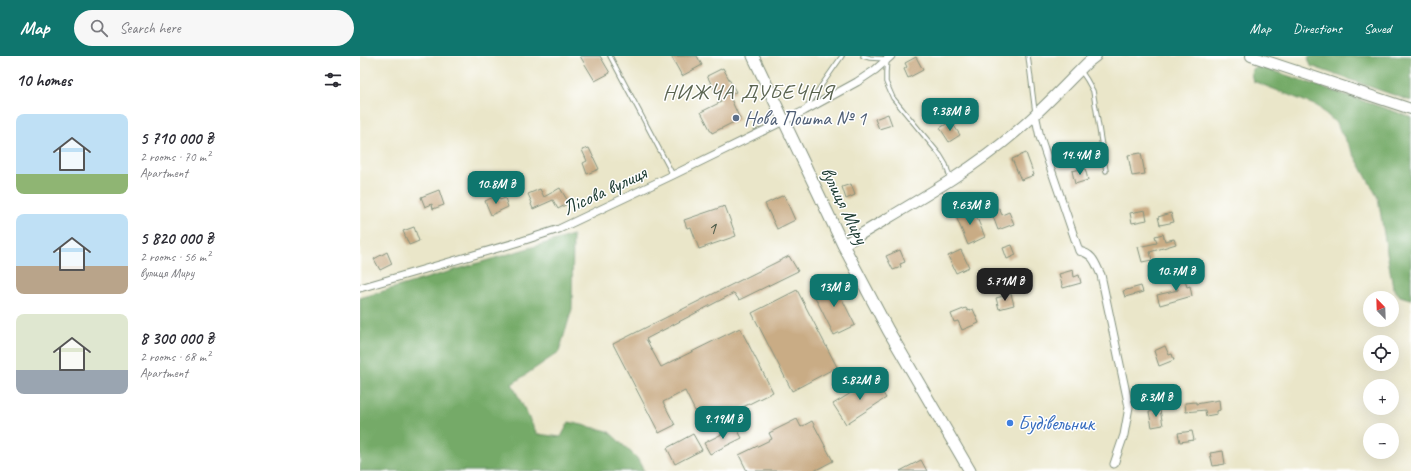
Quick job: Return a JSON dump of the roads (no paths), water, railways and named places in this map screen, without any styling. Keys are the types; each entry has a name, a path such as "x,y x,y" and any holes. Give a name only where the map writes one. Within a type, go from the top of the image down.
{"main road":[{"name":"вулиця Миру","path":"753,56 843,245 888,330 970,471"}],"street":[{"path":"843,245 951,180 1017,131 1096,56"},
{"path":"1251,56 1411,109"},
{"name":"Лісова вулиця","path":"360,288 559,229 673,176 804,111 857,82 889,58"},
{"path":"1035,114 1040,137 1079,251 1088,252 1094,259 1101,275 1129,407 1124,434 1114,464"}],"lane":[{"path":"610,56 673,176"},
{"path":"804,111 842,56"},
{"path":"863,56 870,58 889,58 886,72 886,82 893,98 940,155 946,165 951,180"},
{"path":"1028,56 1035,114"},
{"path":"1080,70 1093,91 1106,171"}],"place":[{"name":"Нова Пошта № 1","path":"736,118"},
{"name":"Будівельник","path":"1010,423"}],"district":[{"name":"НИЖЧА ДУБЕЧНЯ","path":"748,91"}]}
